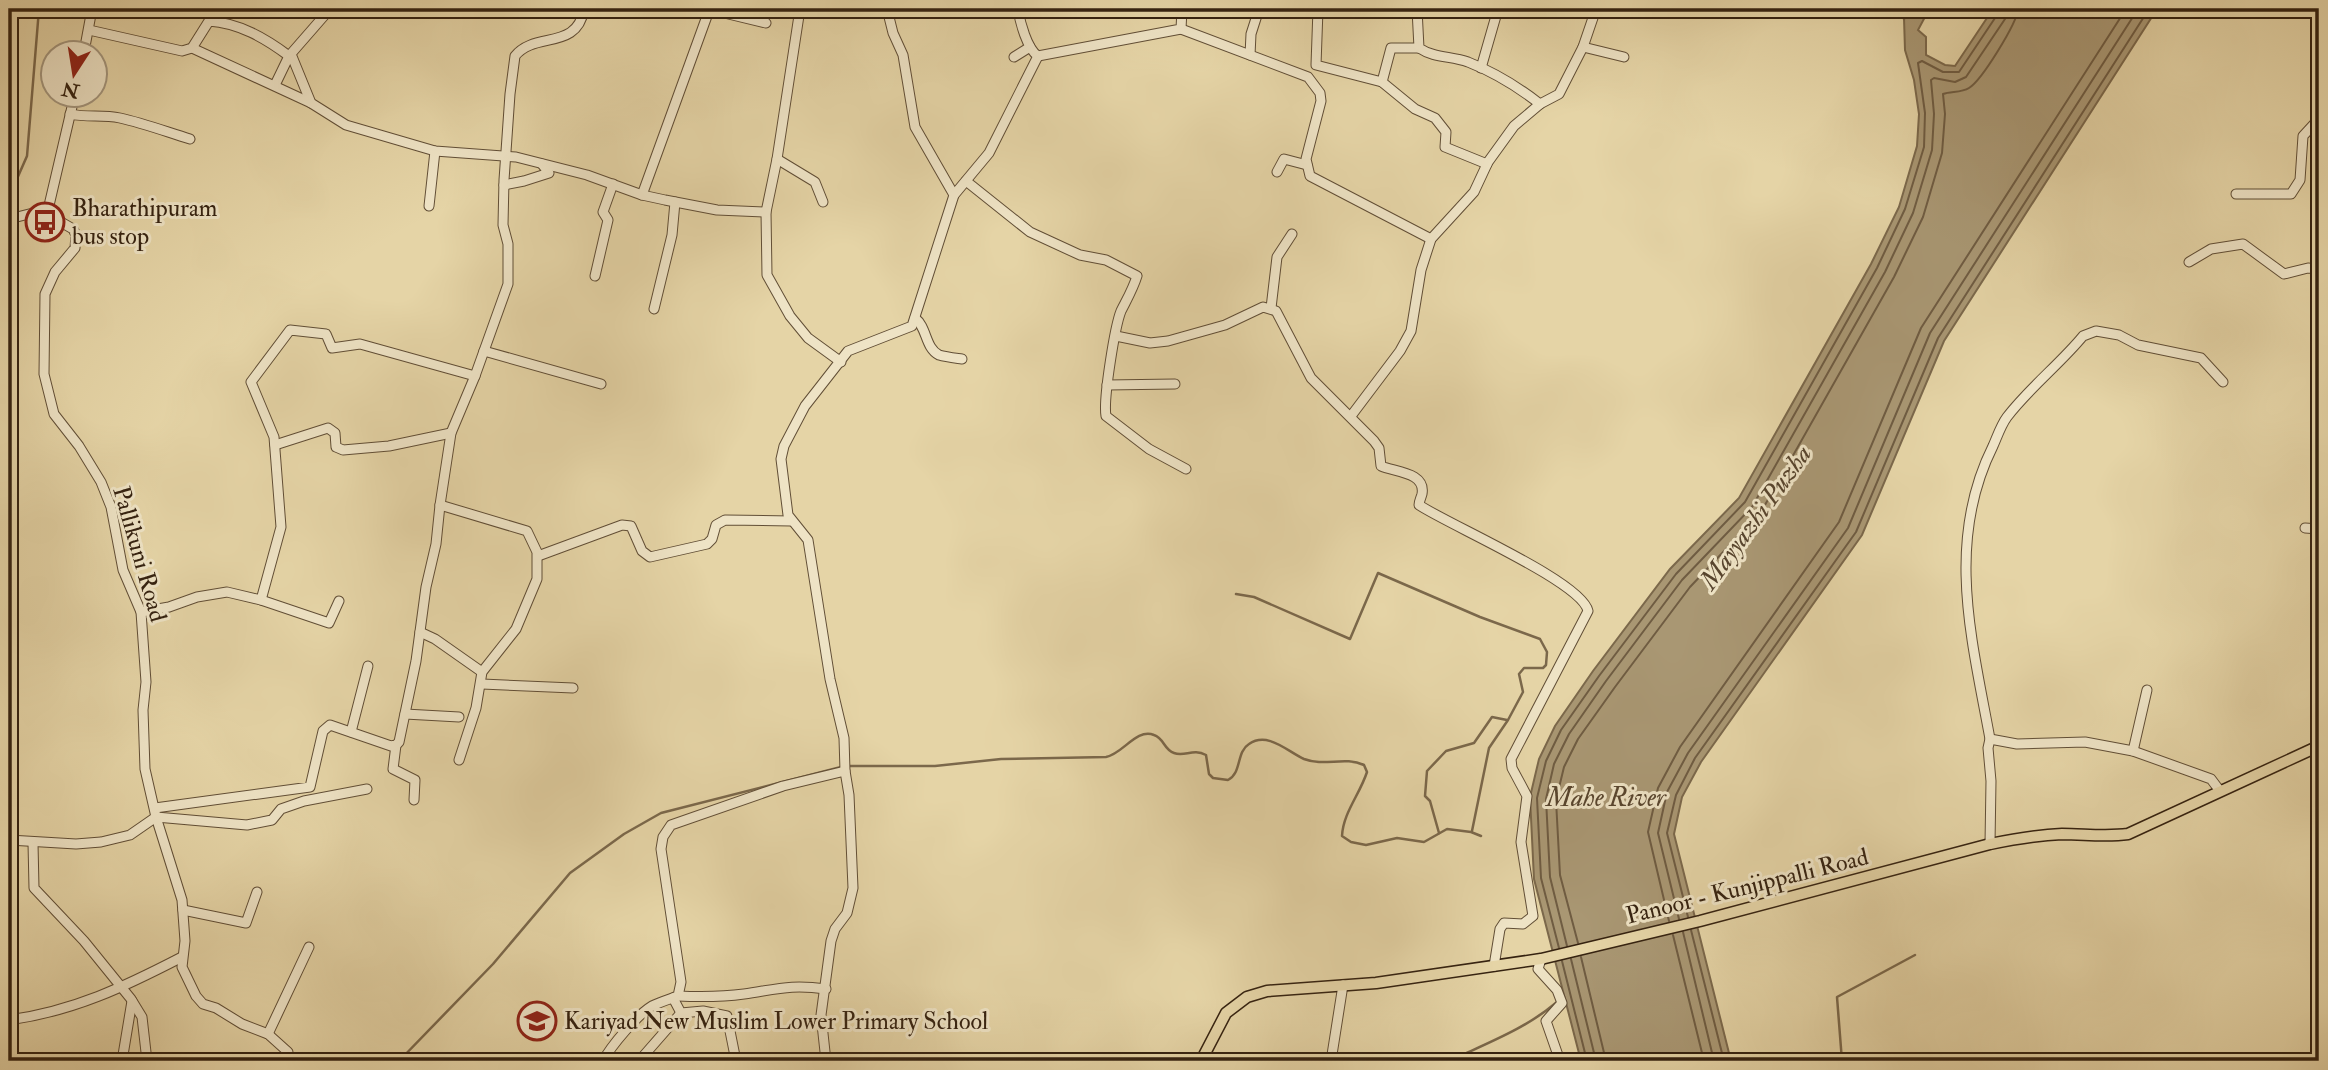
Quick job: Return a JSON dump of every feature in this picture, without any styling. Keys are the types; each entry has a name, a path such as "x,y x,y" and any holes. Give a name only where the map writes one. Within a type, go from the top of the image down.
{"main road":[{"name":"Panoor - Kunjippalli Road","path":"1201,1061 1226,1013 1247,996 1267,991 1376,982 1541,959 1700,921 1990,844 2031,836 2064,834 2106,837 2129,834 2319,746"}],"street":[{"path":"87,38 92,9"},
{"path":"275,85 290,55 330,9"},
{"path":"414,800 415,779 393,769 396,745 401,736 426,587 436,544 451,433 508,284 508,244 503,225 505,155 516,56 525,47 563,37 574,30 582,21 584,9"},
{"path":"642,195 707,16 712,9 766,23"},
{"path":"800,9 766,212 767,275 790,316 808,338 841,362"},
{"path":"887,9 892,33 904,55 915,127 954,195"},
{"path":"1018,9 1030,47 1033,54 1038,56 1181,29 1308,77 1320,93 1321,110 1312,132 1306,159 1310,176 1432,239"},
{"path":"1181,29 1182,9"},
{"path":"1250,55 1251,34 1259,9"},
{"path":"1318,9 1316,65 1382,82 1415,109 1434,118 1446,132 1445,146 1487,164"},
{"path":"1418,9 1419,48"},
{"path":"1481,68 1497,9"},
{"path":"1351,416 1400,351 1411,331 1421,270 1432,239 1474,192 1487,164 1514,126 1540,104 1559,94 1583,47 1596,9"},
{"path":"192,48 209,21 226,22 248,30 290,55 311,103"},
{"path":"89,30 182,51 192,48 275,85 346,125 435,151 505,155 587,175 642,195 717,210 766,212"},
{"path":"1014,57 1030,47"},
{"path":"1382,82 1391,47 1419,48 1429,54 1465,61 1481,68 1513,83 1540,104"},
{"path":"1583,47 1624,57"},
{"path":"826,1061 821,1015 831,941 840,920 847,913 853,888 849,795 844,738 830,679 808,540 788,515 781,459 784,446 805,407 848,351 912,326 954,195 989,153 1038,56"},
{"path":"10,216 47,214 72,108"},
{"path":"70,114 91,118 100,115 121,118 190,139"},
{"path":"2236,194 2291,194 2300,180 2303,136 2315,123 2319,125"},
{"path":"429,206 435,151"},
{"path":"777,159 815,182 823,202"},
{"path":"1277,172 1284,159 1307,165"},
{"path":"504,185 549,173 542,164"},
{"path":"966,181 1030,232 1080,256 1105,260 1137,276 1130,298 1121,313 1107,385 1106,415 1149,449 1185,469"},
{"path":"596,276 608,220 603,212 613,184"},
{"path":"654,309 672,235 675,202"},
{"name":"Pallikuni Road","path":"47,214 73,229 77,240 75,247 50,281 45,295 44,374 50,402 61,425 79,446 111,507 123,570 141,612 146,682 143,710 145,769 183,910 185,941 181,957"},
{"path":"1271,308 1277,257 1292,234"},
{"path":"2189,262 2211,249 2243,244 2284,274 2308,268 2319,269"},
{"path":"1116,337 1150,343 1168,341 1224,325 1263,307 1271,308 1276,311 1311,377 1379,448 1381,466 1406,472 1418,481 1422,493 1419,505 1550,578 1578,596 1587,606 1588,611 1511,759 1512,768 1527,796 1521,842 1533,916 1523,924 1504,923 1500,929 1494,966"},
{"path":"915,318 922,324 928,342 937,354 962,359"},
{"path":"261,600 281,527 275,445 251,382 290,330 326,334 332,348 359,344 475,376"},
{"path":"1990,844 1990,739 1968,619 1965,545 1970,512 1983,465 2007,416 2083,336 2096,331 2119,335 2138,345 2201,358 2223,382"},
{"path":"484,351 601,384"},
{"path":"1107,385 1175,384"},
{"path":"275,445 328,428 335,433 336,447 343,450 389,446 451,433"},
{"path":"440,505 527,531 538,556 537,579 516,629 482,672 482,684 460,760"},
{"path":"538,556 622,525 631,526 645,556 650,557 706,544 712,539 716,525 725,520 791,521"},
{"path":"2305,528 2319,530"},
{"path":"141,612 227,592 261,600 329,623 339,601"},
{"path":"420,632 435,639 482,672"},
{"path":"351,732 368,666"},
{"path":"482,684 573,688"},
{"path":"2133,751 2147,690"},
{"path":"405,714 460,717"},
{"path":"9,840 76,844 101,842 130,835 155,813 310,787 323,731 330,725 391,746 396,745"},
{"path":"1990,739 2017,744 2085,742 2133,751 2211,779 2220,791"},
{"path":"681,1013 676,997 681,982 661,849 663,837 671,825 783,786 845,768"},
{"path":"155,813 247,825 272,820 281,809 304,802 367,789"},
{"path":"33,843 34,888 85,941 142,1017 146,1061"},
{"path":"183,910 246,923 257,892"},
{"path":"268,1034 309,947"},
{"path":"9,1020 39,1016 80,1005 122,988 181,957 189,983 203,1004 268,1034 288,1052 288,1061"},
{"path":"1541,959 1538,969 1557,990 1562,1003 1546,1021 1560,1061"},
{"path":"1331,1061 1343,985"},
{"path":"603,1061 609,1050 643,1012 654,1004 676,997 712,997 779,986 826,989"},
{"path":"122,1061 132,1002"},
{"path":"639,1061 681,1013 703,1011 727,1016 736,1061"}],"water":[{"name":"Mahe River","path":"1993,9 2157,9 1944,341 1862,535 1701,762 1682,797 1674,834 1731,1061 1581,1061 1534,879 1530,797 1539,759 1555,726 1670,569 1739,498 1871,264 1899,207 1917,146 1919,114 1914,80 1905,50 1904,18 1921,13 1926,15 1918,30 1926,37 1926,55 1945,65 1955,66"}],"waterway":[{"path":"9,197 27,156 39,9"},
{"path":"1904,9 1904,19"},
{"path":"1236,594 1254,597 1350,639 1378,573 1480,617 1540,639 1547,652 1546,665 1543,668 1524,668 1519,674 1523,692 1489,748 1472,831"},
{"path":"1439,833 1430,801 1425,796 1427,771 1446,751 1474,743 1492,717 1507,720"},
{"path":"848,766 935,766 1001,759 1106,757 1135,738 1147,734 1157,737 1174,753 1197,752 1206,755 1209,774 1213,778 1228,780 1235,773 1245,748 1263,740 1271,741 1312,761 1349,761 1364,765 1367,772 1343,828 1342,836 1351,842 1366,845 1397,838 1424,842 1447,829 1481,836"},
{"path":"399,1061 493,964 570,873 624,834 661,813 841,767"},
{"path":"1842,1061 1837,997 1915,955"},
{"path":"1455,1061 1523,1025 1557,1002"}],"place":[{"name":"Bharathipuram bus stop","path":"45,222"},
{"name":"Kariyad New Muslim Lower Primary School","path":"537,1021"}],"water label":[{"name":"Mayyazhi Puzha","path":"1755,517"}]}
